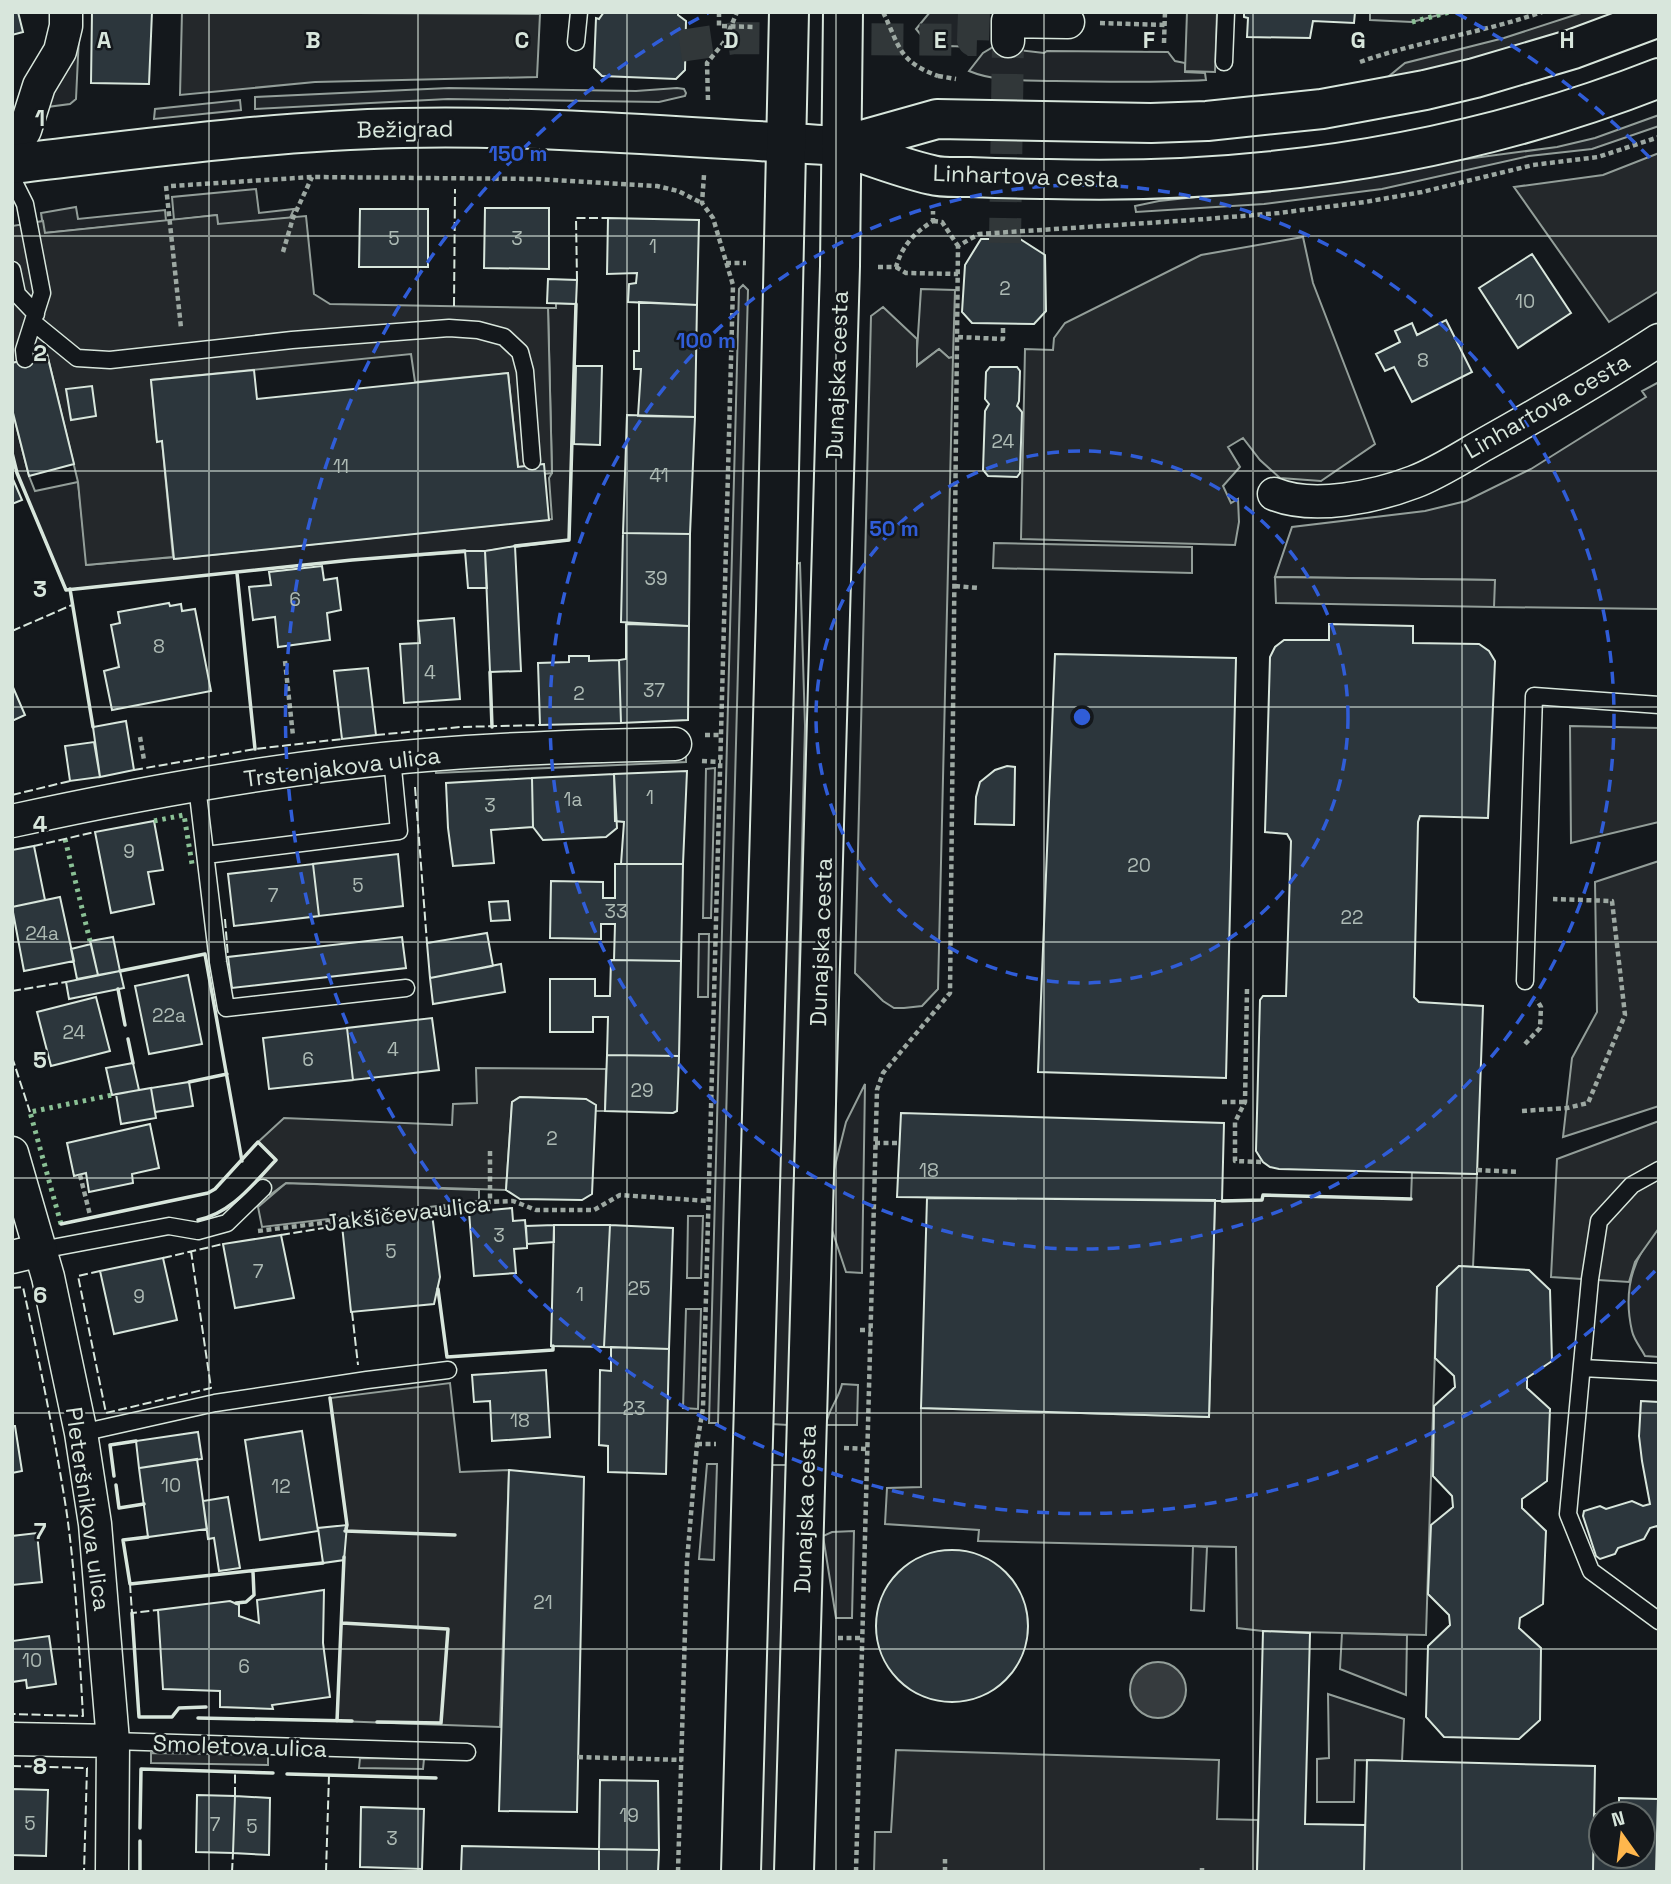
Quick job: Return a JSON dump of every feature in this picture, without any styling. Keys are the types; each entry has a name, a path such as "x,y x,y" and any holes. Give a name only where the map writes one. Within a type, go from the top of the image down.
{"main road":[{"path":"741,1872 755,1446 789,12"},
{"name":"Dunajska cesta","path":"794,1872 823,913 840,266 843,12"},
{"path":"841,146 937,119 1151,124 1322,109 1488,75 1573,49 1659,17"},
{"name":"Linhartova cesta","path":"841,146 934,176 1112,181 1231,176 1359,161 1472,136 1549,116 1659,78"},
{"name":"Bežigrad","path":"12,164 259,135 400,128 563,131 841,146"}],"street":[{"path":"12,152 24,130 39,86 60,51 66,26 66,12"},
{"path":"1008,41 1008,21 1068,22"},
{"name":"Linhartova cesta","path":"1274,494 1291,501 1336,500 1380,494 1417,481 1547,410 1659,340"},
{"name":"Trstenjakova ulica","path":"12,821 197,786 392,758 527,748 686,753"},
{"name":"Pleteršnikova ulica","path":"12,1153 27,1253 81,1433 95,1524 113,1741 111,1872"},
{"name":"Smoletova ulica","path":"12,1740 113,1741"}],"lane":[{"path":"576,42 579,12"},
{"path":"1224,62 1226,12"},
{"path":"12,178 25,204 43,293 24,350 25,359"},
{"path":"12,270 17,294 35,319 76,358 110,360 449,328 478,330 504,337 520,352 525,371 532,461"},
{"path":"1525,981 1534,696 1659,705"},
{"path":"205,855 399,831 392,758"},
{"path":"197,786 226,1008 406,988"},
{"path":"1659,1170 1632,1185 1599,1220 1593,1248 1568,1514 1591,1571 1659,1621"},
{"path":"27,1253 169,1226 198,1231 226,1223 263,1188"},
{"path":"1582,1368 1659,1372"},
{"path":"81,1433 215,1403 448,1370"},
{"name":"Smoletova ulica","path":"113,1741 467,1752"}],"path":[{"path":"719,12 719,26 754,27"},
{"path":"709,88 707,63 719,51 737,12"},
{"path":"883,12 905,58 938,76 960,80"},
{"path":"1164,43 1165,12"},
{"path":"1348,66 1385,53 1542,12"},
{"path":"1135,24 1165,25"},
{"path":"938,76 938,87"},
{"path":"283,252 293,218 312,177"},
{"path":"154,188 312,177 587,181 657,186 678,191 702,203 713,218 733,285 703,1408 697,1444 687,1560 678,1872"},
{"path":"702,203 704,180"},
{"path":"166,186 184,352"},
{"path":"933,209 933,221"},
{"path":"896,267 901,251 933,221 942,222 958,246"},
{"path":"726,263 748,264"},
{"path":"856,1872 875,1143 879,1082 883,1073 950,993 958,274 906,273 896,267 880,267"},
{"path":"958,337 1003,339 1003,328"},
{"path":"955,586 979,588"},
{"path":"285,661 294,745"},
{"path":"140,737 146,768"},
{"path":"686,753 721,762"},
{"path":"1522,1111 1567,1108 1588,1103 1625,1015 1612,901 1556,899"},
{"path":"1247,989 1245,1102 1235,1122 1235,1161 1263,1162"},
{"path":"1525,1044 1540,1028 1541,1007"},
{"path":"1223,1102 1245,1102"},
{"path":"875,1143 900,1143"},
{"path":"490,1151 490,1202"},
{"path":"1477,1170 1519,1172"},
{"path":"80,1175 91,1218"},
{"name":"Jakšičeva ulica","path":"226,1223 254,1231 513,1201 536,1210 594,1210 620,1195 709,1201"},
{"path":"860,1330 871,1330"},
{"path":"836,1638 862,1638"},
{"path":"578,1757 682,1760"},
{"path":"945,1859 945,1872"}],"shaded area":[{"path":"182,12 540,14 537,77 315,82 180,95"},
{"path":"930,12 974,12 973,47 949,46 935,52 916,29"},
{"path":"1187,12 1217,12 1215,72 1185,71"},
{"path":"1370,12 1450,12 1412,22 1370,20"},
{"path":"1584,12 1623,12 1507,52 1383,81 1405,63 1504,38"},
{"path":"79,36 76,99 70,104 47,107 47,102"},
{"path":"993,47 1044,53 1168,52 1175,61 1185,63 1185,72 1205,73 1206,80 1022,80 1000,79 969,71 983,53"},
{"path":"449,88 636,91 677,88 684,89 686,93 685,96 659,102 448,99 255,109 255,97"},
{"path":"240,100 241,110 154,119 155,109"},
{"path":"1659,115 1659,126 1592,149 1529,156 1382,189 1264,204 1136,212 1135,206 1159,201 1317,184 1557,147 1595,138"},
{"path":"1659,153 1659,291 1609,322 1514,187 1603,175"},
{"path":"256,189 259,213 294,209 290,218 218,225 216,215 174,220 172,197"},
{"path":"76,207 78,219 165,210 166,221 44,233 41,213"},
{"path":"217,215 218,224 306,216 314,294 330,304 548,308 552,473 544,474 543,464 518,467 508,373 415,382 411,354 151,380 157,441 162,441 173,557 86,565 78,482 47,354 12,363 12,226 43,221 45,233"},
{"path":"1303,237 1313,283 1375,444 1321,481 1280,478 1260,460 1243,438 1228,447 1240,467 1223,486 1231,503 1238,499 1239,522 1235,545 1021,539 1025,349 1053,350 1054,338 1065,323 1201,255"},
{"path":"743,285 748,290 718,1423 709,1423 739,289"},
{"path":"921,289 955,290 953,357 949,358 939,349 916,366"},
{"path":"556,303 576,304 569,540 485,551 352,560 66,590 17,473 12,453 12,409 35,491 78,482 87,565 174,559 552,519 549,478 552,473 548,308 556,308"},
{"path":"883,307 917,339 917,366 939,349 949,358 953,357 938,989 922,1006 904,1008 894,1008 883,1001 855,973 871,316"},
{"path":"1659,382 1659,609 1494,607 1494,580 1275,577 1292,527 1425,511 1466,501 1531,469 1646,397 1642,391"},
{"path":"994,543 1192,547 1192,573 993,568"},
{"path":"800,563 805,726 788,1425 771,1424 794,564"},
{"path":"1275,577 1495,580 1494,607 1276,603"},
{"path":"1570,726 1659,728 1659,822 1571,843"},
{"path":"686,751 686,762 436,773 435,763"},
{"path":"715,768 711,918 703,918 706,769"},
{"path":"1659,861 1659,1106 1563,1137 1572,1058 1597,1012 1595,882"},
{"path":"699,934 709,934 708,997 698,997"},
{"path":"476,1068 606,1069 605,1111 596,1111 586,1099 520,1097 512,1102 506,1190 286,1183 270,1195 256,1181 276,1160 258,1142 284,1118 452,1125 453,1104 477,1103"},
{"path":"865,1084 862,1273 846,1272 832,1230 834,1170 846,1122"},
{"path":"1659,1121 1659,1228 1635,1262 1629,1282 1551,1277 1557,1159"},
{"path":"1412,1172 1477,1174 1473,1267 1459,1266 1437,1287 1426,1635 1237,1628 1236,1547 978,1541 979,1530 885,1524 887,1488 921,1487 921,1408 1209,1417 1215,1200 1262,1200 1263,1195 1411,1199"},
{"path":"286,1183 479,1190 479,1201 262,1227 258,1207"},
{"path":"688,1216 703,1216 701,1278 687,1278"},
{"path":"1659,1228 1659,1357 1645,1356 1636,1341 1629,1317 1629,1289 1636,1263"},
{"path":"686,1309 701,1309 698,1409 683,1408"},
{"path":"450,1383 460,1472 509,1470 500,1727 337,1721 347,1525 330,1398"},
{"path":"842,1384 858,1385 857,1425 826,1425 829,1414"},
{"path":"707,1464 717,1464 714,1560 699,1559"},
{"path":"770,1465 786,1465 775,1872 759,1872"},
{"path":"854,1531 852,1618 836,1618 823,1536 832,1532"},
{"path":"1193,1546 1207,1547 1204,1611 1191,1610"},
{"path":"1342,1633 1407,1635 1406,1695 1340,1669"},
{"path":"1152,1662 1164,1662 1174,1666 1182,1674 1186,1690 1182,1706 1174,1714 1164,1718 1152,1718 1142,1714 1134,1706 1130,1696 1130,1684 1134,1674 1142,1666"},
{"path":"1328,1694 1404,1719 1402,1761 1355,1760 1354,1802 1317,1802 1317,1759 1329,1758"},
{"path":"896,1750 1219,1760 1217,1819 1258,1820 1257,1872 874,1872 875,1832 891,1832"},
{"path":"151,1753 268,1755 268,1765 151,1763"},
{"path":"360,1758 424,1759 423,1769 359,1768"}],"building":[{"path":"12,12 18,12 23,32 12,35"},
{"path":"92,12 152,12 149,84 91,83"},
{"path":"604,12 678,12 686,21 685,70 676,79 602,76 594,68 596,18 599,19"},
{"path":"1244,12 1355,12 1354,23 1313,21 1310,38 1247,37 1248,18 1244,17"},
{"path":"485,208 549,208 549,269 484,268"},
{"path":"360,209 428,209 428,267 359,267"},
{"path":"608,218 699,220 697,305 628,302 629,284 636,283 637,273 607,274"},
{"path":"981,239 1020,239 1045,255 1046,311 1034,324 972,323 962,312 965,265"},
{"path":"1532,254 1571,313 1518,348 1479,288"},
{"path":"548,279 577,280 576,304 547,303"},
{"path":"639,302 697,305 695,417 638,416 641,369 634,369 634,351 639,351"},
{"path":"1446,320 1472,372 1412,402 1394,367 1385,371 1376,354 1400,342 1395,331 1412,323 1417,335"},
{"path":"47,354 74,464 29,476 12,409 12,363"},
{"path":"576,366 602,366 600,445 574,444"},
{"path":"990,367 1017,367 1020,371 1017,406 1022,412 1020,473 1017,477 988,476 983,470 985,411 989,404 985,399 986,372"},
{"path":"254,370 257,399 508,373 518,467 544,464 549,520 174,559 162,441 157,442 151,380"},
{"path":"92,386 96,416 71,420 66,389"},
{"path":"627,415 695,417 690,534 623,533"},
{"path":"12,477 22,500 12,504"},
{"path":"623,533 690,534 689,626 621,622"},
{"path":"515,546 521,671 490,672 485,551"},
{"path":"465,551 485,551 487,588 468,588"},
{"path":"322,566 324,580 337,578 341,610 327,613 330,640 278,647 275,617 253,620 249,587 271,585 269,572"},
{"path":"169,603 170,606 181,604 182,611 195,609 211,691 112,710 104,671 119,667 111,625 120,623 118,612"},
{"path":"454,618 460,699 404,703 400,644 420,643 418,621"},
{"path":"626,624 689,626 688,720 621,723 619,660 626,659"},
{"path":"1329,624 1413,626 1413,643 1479,644 1489,651 1495,661 1488,818 1420,816 1418,822 1414,997 1419,1002 1483,1006 1477,1174 1279,1169 1263,1162 1256,1151 1260,1000 1263,996 1286,996 1291,841 1287,834 1265,832 1270,657 1275,647 1284,640 1329,640"},
{"path":"1055,654 1236,658 1226,1078 1038,1072"},
{"path":"569,656 589,656 589,661 619,660 621,723 540,725 538,663 569,662"},
{"path":"368,668 376,735 342,739 334,671"},
{"path":"12,685 25,715 12,721"},
{"path":"126,721 134,770 100,777 93,727"},
{"path":"94,742 100,777 70,781 65,746"},
{"path":"1007,766 1015,767 1014,825 975,824 976,797 980,782 995,770"},
{"path":"687,771 683,864 621,864 624,822 615,821 614,774"},
{"path":"614,774 617,828 606,837 543,840 533,827 532,778"},
{"path":"532,778 533,827 491,830 494,863 453,866 446,783"},
{"path":"154,821 163,870 148,872 154,904 111,913 95,832"},
{"path":"34,846 45,900 12,907 12,850"},
{"path":"398,854 403,906 319,916 313,864"},
{"path":"313,864 319,916 234,926 228,874"},
{"path":"615,864 683,864 681,961 614,960 615,924 601,924 601,939 550,938 551,881 603,882 603,898 615,898"},
{"path":"60,897 74,961 24,971 12,907"},
{"path":"508,901 510,920 491,921 489,902"},
{"path":"487,933 493,966 430,978 427,943"},
{"path":"113,937 120,971 98,975 90,941"},
{"path":"402,937 406,968 232,988 228,957"},
{"path":"91,944 98,975 77,979 71,949"},
{"path":"611,960 681,961 679,1056 607,1055 608,1017 593,1017 593,1032 550,1032 550,979 595,979 595,996 610,996"},
{"path":"501,964 505,992 433,1004 430,978"},
{"path":"120,971 124,988 69,999 66,982"},
{"path":"188,975 202,1044 149,1054 135,986"},
{"path":"96,997 110,1051 51,1066 37,1012"},
{"path":"432,1018 439,1070 353,1080 347,1028"},
{"path":"347,1028 353,1080 269,1089 263,1038"},
{"path":"607,1055 679,1056 677,1111 605,1111"},
{"path":"133,1063 139,1090 112,1095 106,1068"},
{"path":"189,1082 193,1106 155,1112 151,1088"},
{"path":"151,1088 156,1118 121,1124 116,1094"},
{"path":"520,1097 586,1099 596,1105 592,1194 582,1200 520,1199 506,1190 512,1102"},
{"path":"901,1113 1224,1123 1222,1201 897,1197"},
{"path":"150,1124 159,1168 132,1174 133,1183 89,1192 86,1173 74,1176 67,1143"},
{"path":"927,1198 1215,1200 1209,1417 921,1408"},
{"path":"512,1208 513,1221 525,1220 527,1244 527,1248 514,1249 516,1273 474,1276 469,1212"},
{"path":"432,1214 440,1277 434,1304 351,1312 342,1225"},
{"path":"554,1225 554,1242 527,1244 526,1226"},
{"path":"554,1225 610,1225 604,1347 551,1346"},
{"path":"610,1225 673,1228 669,1349 604,1347"},
{"path":"281,1235 294,1298 235,1308 223,1244"},
{"path":"163,1258 177,1320 114,1334 100,1271"},
{"path":"1459,1266 1529,1270 1550,1290 1552,1361 1527,1378 1527,1388 1550,1409 1547,1481 1522,1499 1522,1508 1546,1531 1543,1604 1520,1618 1519,1628 1541,1648 1540,1720 1519,1739 1444,1737 1426,1717 1428,1646 1450,1625 1449,1615 1428,1594 1431,1525 1453,1507 1452,1496 1433,1476 1434,1406 1455,1387 1454,1376 1435,1358 1437,1287"},
{"path":"611,1347 669,1349 666,1474 608,1472 608,1446 599,1445 600,1370 611,1371"},
{"path":"546,1370 550,1437 492,1441 490,1401 474,1402 472,1375"},
{"path":"1641,1401 1659,1402 1659,1530 1657,1526 1650,1528 1644,1539 1618,1548 1615,1554 1600,1559 1596,1556 1583,1516 1584,1511 1600,1506 1606,1509 1632,1501 1643,1506 1650,1504 1639,1436"},
{"path":"12,1426 15,1426 22,1471 12,1473"},
{"path":"302,1431 318,1531 260,1540 245,1440"},
{"path":"198,1432 202,1459 139,1468 136,1441"},
{"path":"197,1459 207,1529 148,1537 139,1468"},
{"path":"509,1470 584,1477 577,1812 499,1811"},
{"path":"228,1497 240,1568 219,1571 214,1538 208,1539 203,1501"},
{"path":"347,1525 344,1560 323,1563 318,1528"},
{"path":"37,1533 42,1582 12,1585 12,1536"},
{"path":"952,1550 981,1556 1006,1572 1022,1597 1028,1626 1022,1655 1006,1680 981,1696 952,1702 923,1696 898,1680 882,1655 876,1626 882,1597 898,1572 923,1556"},
{"path":"324,1590 323,1643 330,1697 272,1705 273,1709 220,1707 220,1691 163,1689 158,1610 230,1601 239,1605 239,1616 259,1623 257,1600"},
{"path":"1263,1631 1310,1633 1305,1824 1365,1825 1364,1872 1257,1872"},
{"path":"49,1636 56,1684 27,1688 26,1680 12,1682 12,1641"},
{"path":"1367,1760 1595,1766 1594,1800 1587,1800 1587,1870 1593,1872 1364,1872"},
{"path":"600,1780 658,1781 659,1850 599,1849"},
{"path":"12,1789 48,1790 46,1856 12,1855"},
{"path":"197,1795 235,1796 233,1853 196,1852"},
{"path":"235,1796 270,1798 269,1855 233,1853"},
{"path":"1658,1799 1657,1836 1657,1800 1619,1800"},
{"path":"361,1807 424,1809 422,1869 360,1867"},
{"path":"462,1846 599,1849 599,1872 461,1872"},
{"path":"599,1849 659,1850 658,1872 599,1872"},
{"path":"1593,1870 1656,1870 1656,1872"}],"tunnel":[{"path":"974,12 973,40 1008,41 1005,243"},
{"path":"680,46 735,38 973,40"}],"hedge":[{"path":"1412,22 1450,12"},
{"path":"154,821 184,815 192,864"},
{"path":"65,839 90,941"},
{"path":"61,1224 30,1112 112,1095"}],"fence":[{"path":"454,306 455,189"},
{"path":"577,280 576,218 608,218"},
{"path":"12,631 72,605"},
{"path":"376,735 460,727 540,725"},
{"path":"134,770 255,749 342,739"},
{"path":"12,795 70,781"},
{"path":"415,787 427,943"},
{"path":"34,846 95,832"},
{"path":"225,919 228,957"},
{"path":"12,991 66,982"},
{"path":"12,1057 30,1112"},
{"path":"281,1235 342,1225"},
{"path":"163,1258 223,1244"},
{"path":"100,1271 78,1276 106,1413 211,1388 191,1251"},
{"path":"12,1288 23,1287 61,1480 75,1586 83,1716 12,1714"},
{"path":"352,1312 358,1365"},
{"path":"130,1584 132,1613 158,1610"},
{"path":"12,1766 87,1768 84,1872"},
{"path":"235,1773 235,1796"},
{"path":"326,1872 329,1775"},
{"path":"232,1872 233,1853"}],"wall":[{"path":"515,546 569,540 576,304"},
{"path":"12,453 17,473 66,590 465,551"},
{"path":"237,573 255,749"},
{"path":"70,589 93,727"},
{"path":"490,672 492,727"},
{"path":"120,971 205,954 242,1161"},
{"path":"118,989 125,1025"},
{"path":"128,1039 133,1063"},
{"path":"189,1082 227,1074"},
{"path":"61,1224 208,1193 215,1189 258,1142 276,1160 232,1204 198,1220"},
{"path":"1222,1201 1262,1200 1263,1195 1411,1199"},
{"path":"432,1214 469,1212"},
{"path":"438,1289 447,1357 553,1350 553,1346"},
{"path":"330,1398 346,1529"},
{"path":"114,1476 110,1445 136,1441"},
{"path":"116,1485 119,1508 144,1504"},
{"path":"345,1531 455,1535"},
{"path":"148,1537 123,1540 130,1584 323,1563"},
{"path":"337,1721 344,1557"},
{"path":"236,1603 246,1602 254,1595 253,1572"},
{"path":"132,1613 139,1717 172,1717 179,1708 206,1707"},
{"path":"342,1623 448,1629 441,1723 377,1722"},
{"path":"198,1718 352,1721"},
{"path":"140,1828 141,1769 273,1773"},
{"path":"287,1774 436,1778"},
{"path":"140,1841 140,1872"}]}
